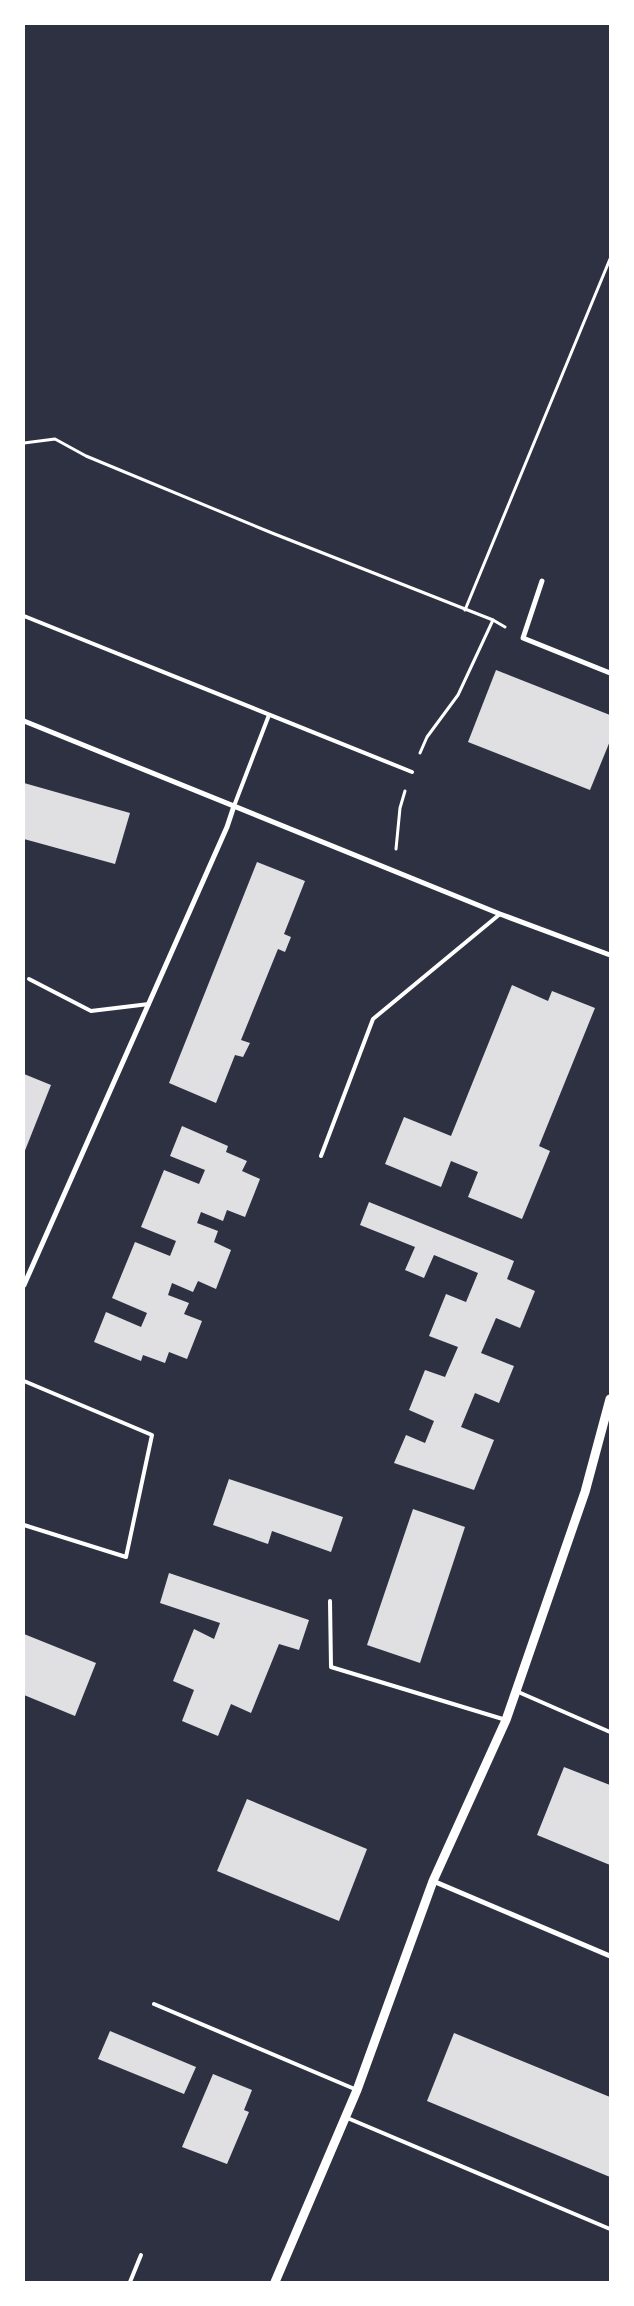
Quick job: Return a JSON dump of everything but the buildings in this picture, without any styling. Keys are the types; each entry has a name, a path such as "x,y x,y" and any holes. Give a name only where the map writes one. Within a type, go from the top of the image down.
{"street":[{"path":"542,581 523,638 610,673"},
{"path":"24,721 500,914 610,955"},
{"path":"24,1285 227,827 234,806"},
{"path":"275,2282 357,2090 433,1881 506,1720 585,1492 610,1399"},
{"path":"433,1881 610,1956"}],"lane":[{"path":"24,616 412,772"},
{"path":"234,806 269,714"},
{"path":"321,1156 373,1019 500,914"},
{"path":"29,979 91,1011 149,1004"},
{"path":"24,1382 152,1434 126,1557 24,1524"},
{"path":"330,1601 331,1667 506,1720"},
{"path":"516,1691 610,1732"},
{"path":"154,2004 357,2090"},
{"path":"345,2117 610,2229"},
{"path":"130,2282 141,2255"}],"path":[{"path":"465,610 610,259"},
{"path":"24,443 55,439 86,456 493,620 523,638"},
{"path":"394,871 400,808 412,772 427,737 458,695 493,620"}]}
